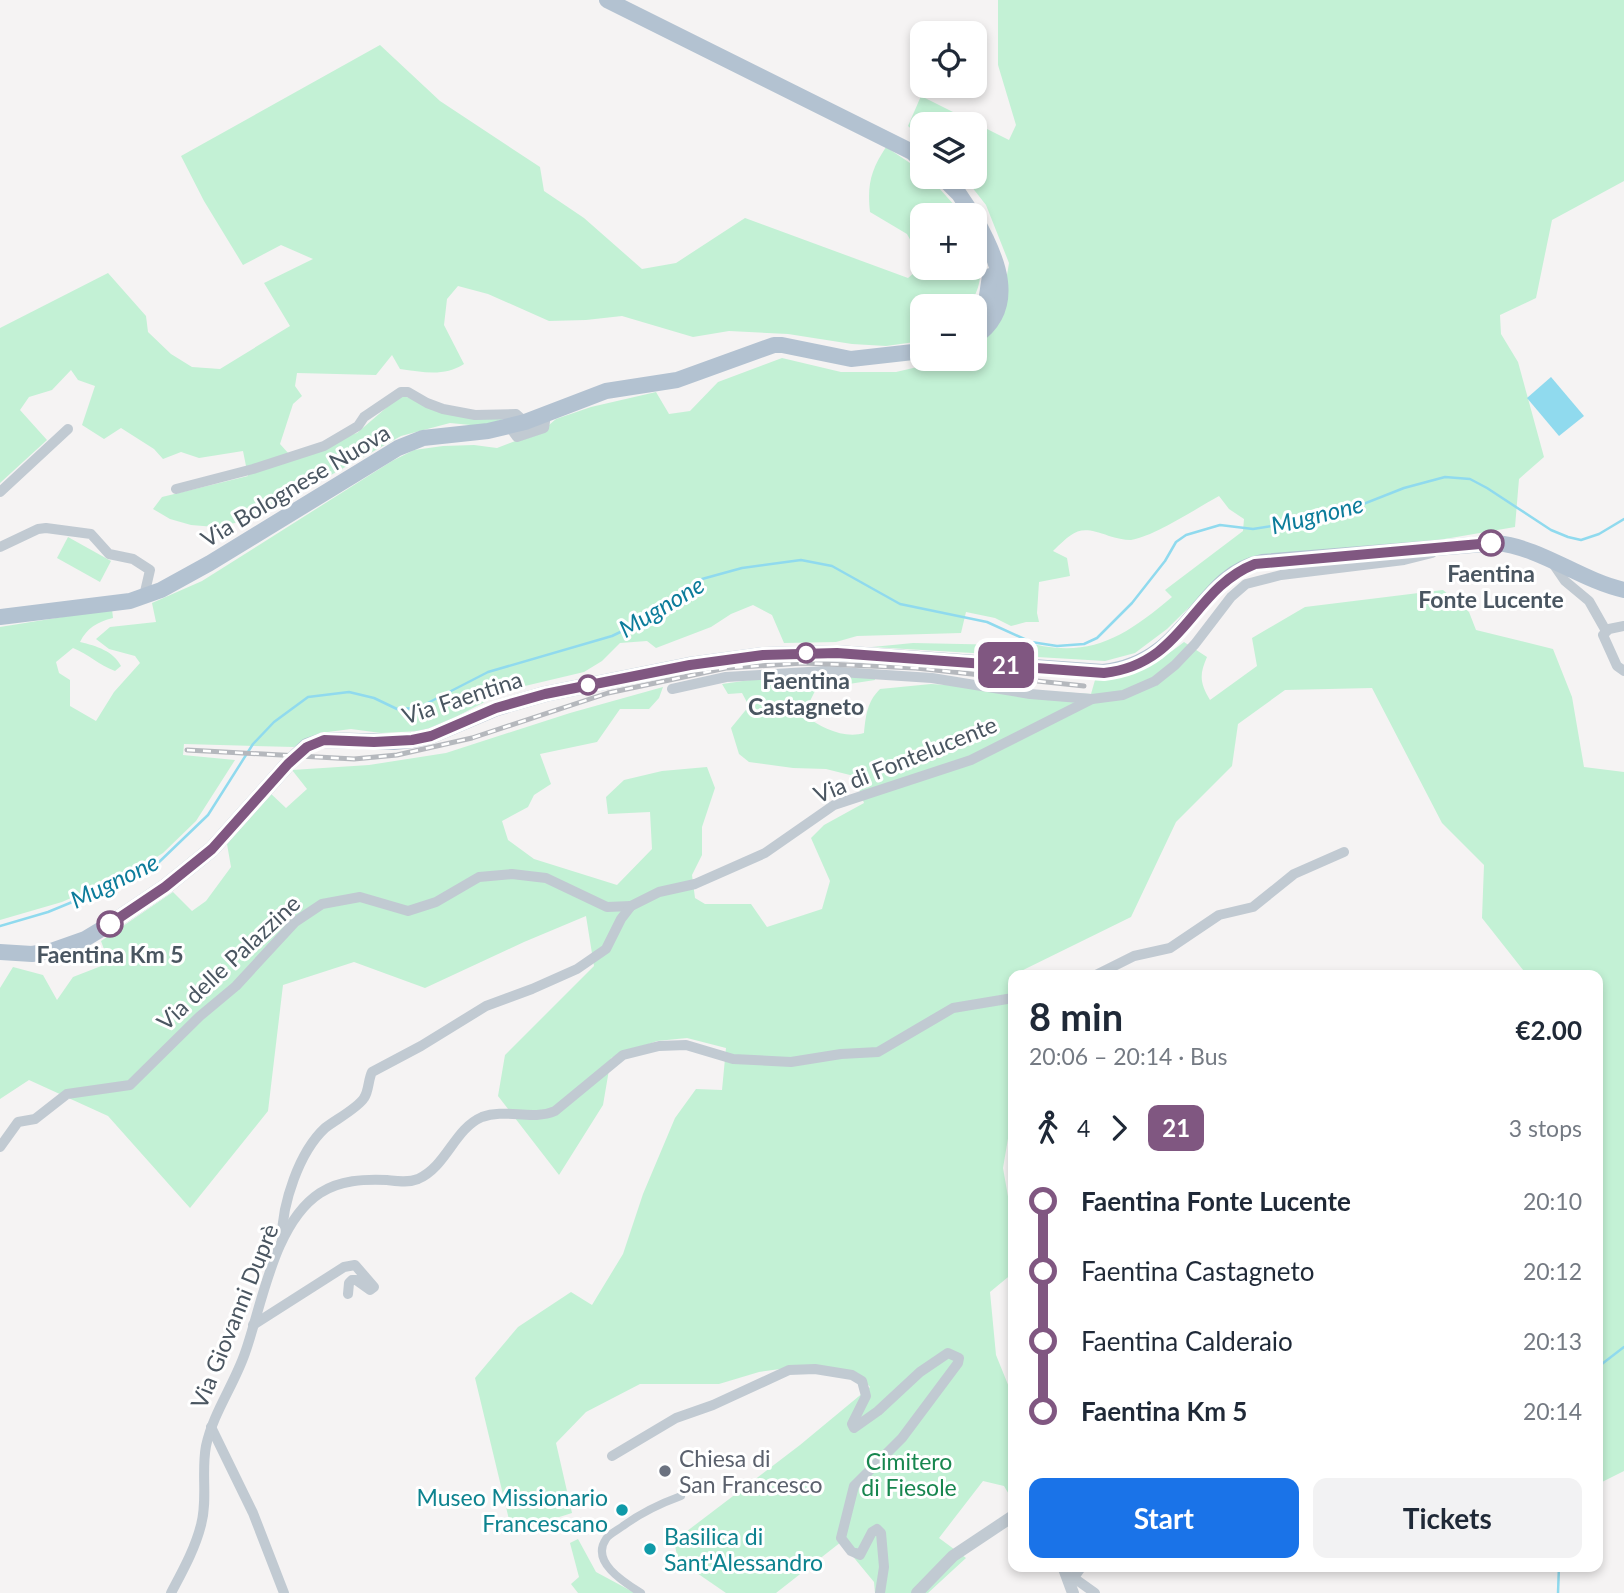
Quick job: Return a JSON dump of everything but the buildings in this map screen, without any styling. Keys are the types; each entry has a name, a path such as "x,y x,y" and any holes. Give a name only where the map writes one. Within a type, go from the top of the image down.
{"main road":[{"path":"607,0 910,151"},
{"path":"953,189 964,203"},
{"path":"987,243 994,256 1001,282 996,311 987,325"},
{"path":"987,263 990,273 987,299"},
{"name":"Via Bolognese Nuova","path":"0,617 130,601 144,596 210,563 398,448 423,438 517,424 606,391 677,380 774,345 851,359 910,352"},
{"name":"Via Faentina","path":"0,952 32,954 66,947 121,917 165,887 212,849 288,764 315,742 336,739 394,742 422,738 496,708 545,694 700,663 763,655 837,653 1104,673 1120,671 1161,650 1228,578 1244,568 1262,562 1433,547 1504,544 1524,549 1598,583 1624,590"}],"street":[{"path":"176,489 253,469 324,446 358,426 364,417 401,392 408,391 443,409 475,415 516,414 517,424"},
{"path":"0,492 68,429"},
{"path":"0,547 38,529 91,534 109,554 133,559 150,570 144,596"},
{"name":"Via Faentina","path":"672,690 726,677 825,671 932,678 1030,694 1093,699 1123,695 1156,681 1195,644 1238,589 1255,580 1404,561 1429,555 1433,547"},
{"path":"1552,562 1565,581 1589,601 1606,631 1604,635 1611,654 1617,666 1624,671"},
{"path":"1606,631 1624,626"},
{"name":"Via di Fontelucente","path":"631,906 659,892 695,884 765,853 834,806 971,760 1093,699"},
{"path":"1106,970 1134,956 1170,948 1219,915 1252,907 1294,874 1343,852"},
{"name":"Via delle Palazzine","path":"0,1147 18,1122 36,1119 67,1094 130,1085 200,1016 236,986 295,922 322,904 360,897 408,911 436,902 479,877 512,874 546,878 607,907 631,906"},
{"path":"282,1239 282,1220 302,1158 313,1140 365,1098 372,1072 486,1006 577,969 606,949 621,919 631,906"},
{"name":"Via Giovanni Duprè","path":"171,1593 187,1563 201,1525 206,1448 211,1427 244,1355 261,1295 282,1239 304,1208 318,1194 358,1180 409,1181 419,1178 441,1161 467,1127 475,1122 495,1114 532,1115 555,1111 623,1055 659,1046 686,1045 733,1059 791,1062 841,1054 878,1052 953,1008 1008,999"},
{"path":"253,1325 344,1266 355,1265 374,1287 370,1290 352,1280 348,1294"},
{"path":"611,1456 676,1418 713,1405 789,1370 815,1369 852,1375 862,1381 866,1396 852,1424 854,1428 878,1411 920,1372 948,1353 959,1358 902,1438 854,1486 841,1538 851,1551 860,1555 872,1532 877,1529 881,1533 884,1567 880,1593"},
{"path":"211,1427 253,1513 284,1593"},
{"path":"641,1593 611,1572 602,1548 606,1538 651,1507 681,1496"},
{"path":"917,1593 953,1556 1008,1520"},
{"path":"1072,1586 1095,1593"}],"green space":[{"path":"998,0 1624,0 1624,181 1552,220 1536,298 1500,315 1501,334 1518,362 1544,457 1519,479 1515,527 1427,542 1259,559 1228,569 1167,629 1135,653 1105,661 872,647 913,643 1009,645 1018,640 1064,648 1083,647 1119,635 1172,597 1165,590 1243,531 1244,519 1229,509 1219,496 1164,527 1131,540 1084,530 1072,534 1053,551 1067,558 1070,576 1039,582 1039,622 1011,626 995,618 966,612 961,633 857,636 836,642 784,643 772,615 753,605 731,614 711,627 656,648 647,641 620,643 602,661 584,672 508,690 444,723 421,731 381,733 351,729 320,733 294,747 184,744 183,755 235,760 196,821 163,853 141,867 62,902 0,920 0,627 112,609 113,618 93,626 80,642 109,653 121,666 115,671 73,648 56,662 59,673 70,680 70,706 96,721 114,692 140,663 135,656 109,649 96,639 110,627 156,622 152,603 202,581 392,461 414,450 474,445 497,448 542,431 556,419 591,407 656,392 669,414 690,411 718,382 782,358 841,372 896,372 910,369 910,371 987,371 987,334 1001,311 1009,263 987,203 973,189 987,189 987,129 1009,140 1016,125 998,65"},
{"path":"380,45 440,101 540,167 544,191 584,218 642,269 676,263 745,218 908,278 910,276 910,280 979,280 979,285 976,294 910,294 910,343 886,346 852,344 788,334 729,331 693,337 622,316 549,321 488,294 458,286 447,299 444,325 464,364 441,372 400,369 392,355 376,375 297,373 295,386 302,396 293,404 280,444 289,454 357,433 401,395 423,403 511,417 481,426 450,423 401,436 304,490 235,523 215,527 191,525 170,519 153,509 162,497 248,476 243,451 199,458 181,452 163,459 154,449 121,428 104,439 82,425 95,386 78,380 71,370 52,390 29,397 20,410 47,440 0,483 0,328 108,273 146,316 148,332 171,354 192,367 220,369 290,326 264,283 313,259 281,245 243,265 204,201 181,156"},
{"path":"920,98 953,112 914,112"},
{"path":"886,147 910,163 910,189 940,189 952,203 910,203 910,239 907,234 870,212 871,178"},
{"path":"68,537 111,561 100,582 57,558"},
{"name":"Cimitero di Fiesole","path":"1443,590 1469,612 1476,630 1553,649 1572,697 1584,767 1624,772 1624,1471 1603,1482 1603,970 1523,970 1482,918 1484,865 1442,823 1372,688 1285,690 1238,724 1232,766 1176,822 1131,917 1023,970 1008,970 1008,1138 1003,1168 1008,1196 1008,1277 990,1292 996,1355 1008,1385 1008,1493 1004,1486 983,1481 939,1538 966,1558 928,1593 875,1593 874,1582 841,1542 776,1593 726,1593 678,1560 674,1541 800,1445 870,1387 858,1373 809,1365 759,1372 719,1384 640,1384 586,1412 556,1443 572,1513 512,1532 475,1378 518,1327 571,1292 592,1305 623,1254 643,1194 675,1118 696,1089 722,1090 726,1048 687,1038 657,1041 611,1058 603,1105 559,1175 498,1096 505,1055 594,966 586,916 425,988 354,962 283,985 268,1111 190,1208 108,1116 29,1080 0,1099 0,988 13,967 43,975 57,1000 73,977 109,963 101,941 173,892 192,911 206,901 231,867 227,844 268,791 286,808 307,789 292,770 369,765 446,753 570,713 663,687 659,698 649,709 620,709 597,742 540,754 551,784 534,795 528,807 502,821 508,840 534,859 617,885 652,849 650,812 608,814 606,797 624,780 662,771 707,767 715,788 702,827 702,855 692,875 695,898 705,904 751,904 767,927 822,909 830,881 811,838 824,825 864,803 854,776 826,769 749,762 739,754 731,728 749,706 742,693 728,694 722,684 778,676 874,675 875,680 816,689 808,705 806,716 819,725 849,735 864,733 870,704 880,689 931,684 1091,694 1095,680 1132,674 1184,642 1207,657 1202,679 1210,700 1257,666 1252,638 1305,607"},
{"path":"578,1539 596,1572 635,1593 578,1593 571,1584 579,1577 570,1543"}],"water":[{"path":"1551,377 1584,416 1559,436 1527,398"}],"waterway":[{"name":"Mugnone","path":"0,926 48,912 157,864 208,815 253,744 274,722 308,697 349,692 374,698 397,709 418,708 488,672 612,636 637,624 702,579 742,568 801,560 832,566 900,604 987,622 1031,642 1057,646 1084,644 1097,638 1132,603 1165,561 1176,542 1186,535 1220,525 1253,529 1310,520 1343,512 1404,488 1445,477 1470,479 1551,530 1568,537 1581,540 1599,534 1624,519"},
{"path":"1603,1363 1624,1347"},
{"path":"1558,1593 1559,1572"}],"railway":[{"path":"187,750 354,759 397,755 472,738 608,693 726,668 803,663 916,668 1084,686"}],"bus line":[{"name":"21","path":"110,924 185,873 232,828 288,764 315,742 336,739 374,742 412,740 431,736 496,708 545,694 690,665 763,655 837,653 1104,673 1120,671 1149,659 1161,650 1228,578 1255,564 1491,543"}],"place":[{"name":"Faentina Fonte Lucente","path":"1491,543"},
{"name":"Faentina Castagneto","path":"806,653"},
{"name":"Faentina Km 5","path":"110,924"},
{"name":"Chiesa di San Francesco","path":"665,1471"},
{"name":"Museo Missionario Francescano","path":"622,1510"},
{"name":"Basilica di Sant'Alessandro","path":"650,1549"}]}
